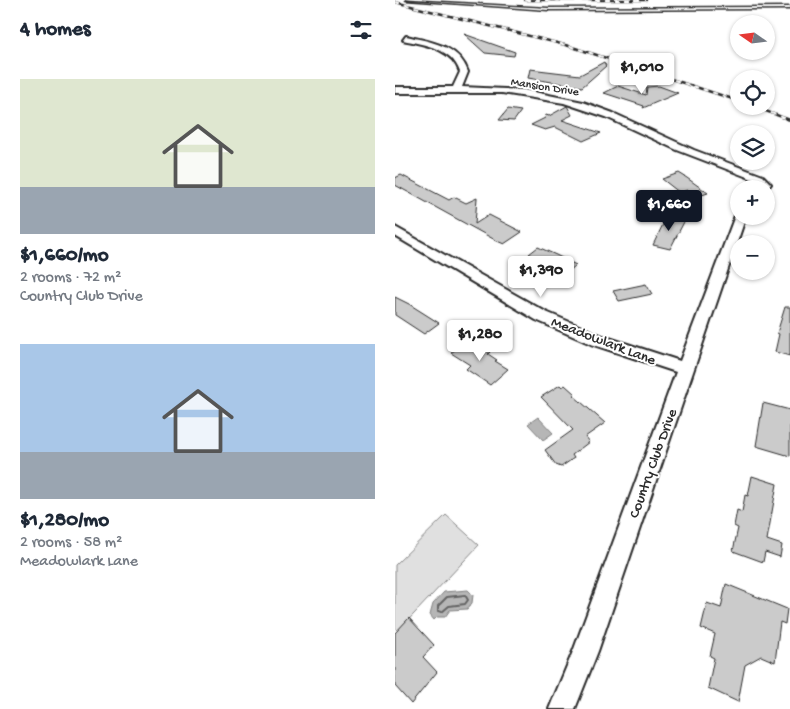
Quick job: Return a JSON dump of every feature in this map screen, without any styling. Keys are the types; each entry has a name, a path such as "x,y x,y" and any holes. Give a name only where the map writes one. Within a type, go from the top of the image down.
{"street":[{"path":"406,38 442,49 456,57 464,72 456,90"},
{"name":"Mansion Drive","path":"395,90 456,90 531,94 583,104 752,180"},
{"name":"Country Club Drive","path":"562,709 586,651 737,225"},
{"name":"Meadowlark Lane","path":"395,231 525,307 563,326 597,340 686,369"}],"lane":[{"path":"408,0 548,9 790,8"}],"shaded area":[{"path":"446,515 479,545 398,631 395,628 395,565"}],"water":[{"path":"538,417 553,433 543,440 528,424"},
{"path":"468,590 473,595 472,603 467,609 450,610 445,617 437,617 434,620 430,615 433,604 444,592"}],"building":[{"path":"464,34 515,52 514,56 485,53"},
{"path":"604,62 606,66 582,87 528,78 530,69 580,75"},
{"path":"618,86 646,95 647,87 659,86 678,93 643,108 644,106 604,93"},
{"path":"567,106 572,115 562,120 601,133 583,141 555,127 545,130 531,125 545,118 546,115 549,116"},
{"path":"508,109 521,111 514,121 499,120"},
{"path":"679,173 708,193 696,197 687,190 680,193 662,179"},
{"path":"401,175 449,200 454,197 466,203 477,198 475,224 489,215 522,232 504,244 497,241 395,185 395,178"},
{"path":"667,216 685,220 670,249 653,245"},
{"path":"538,247 576,265 567,273 529,254"},
{"path":"646,284 652,294 619,301 613,291"},
{"path":"395,297 439,323 424,334 395,315"},
{"path":"785,307 790,307 790,356 775,352 779,334 777,333"},
{"path":"466,341 490,352 488,354 497,360 495,361 508,369 490,385 466,369 470,365 451,353"},
{"path":"560,385 562,387 565,385 575,394 573,395 605,423 585,437 589,442 572,455 574,458 561,467 556,465 545,450 573,430 541,397"},
{"path":"763,403 790,410 790,456 756,446"},
{"path":"752,476 777,484 767,540 782,545 780,557 765,552 763,562 733,551 738,528 734,526 737,510 742,512 745,495 748,496"},
{"path":"726,584 787,609 785,624 780,622 775,662 761,656 745,665 738,702 708,688 714,658 710,656 715,634 701,628 707,603 721,608"},
{"path":"409,618 434,645 423,657 437,672 411,704 395,686 395,633"}],"railway":[{"path":"525,0 646,0"},
{"path":"395,2 569,46 730,98"},
{"path":"775,114 790,120"}]}
